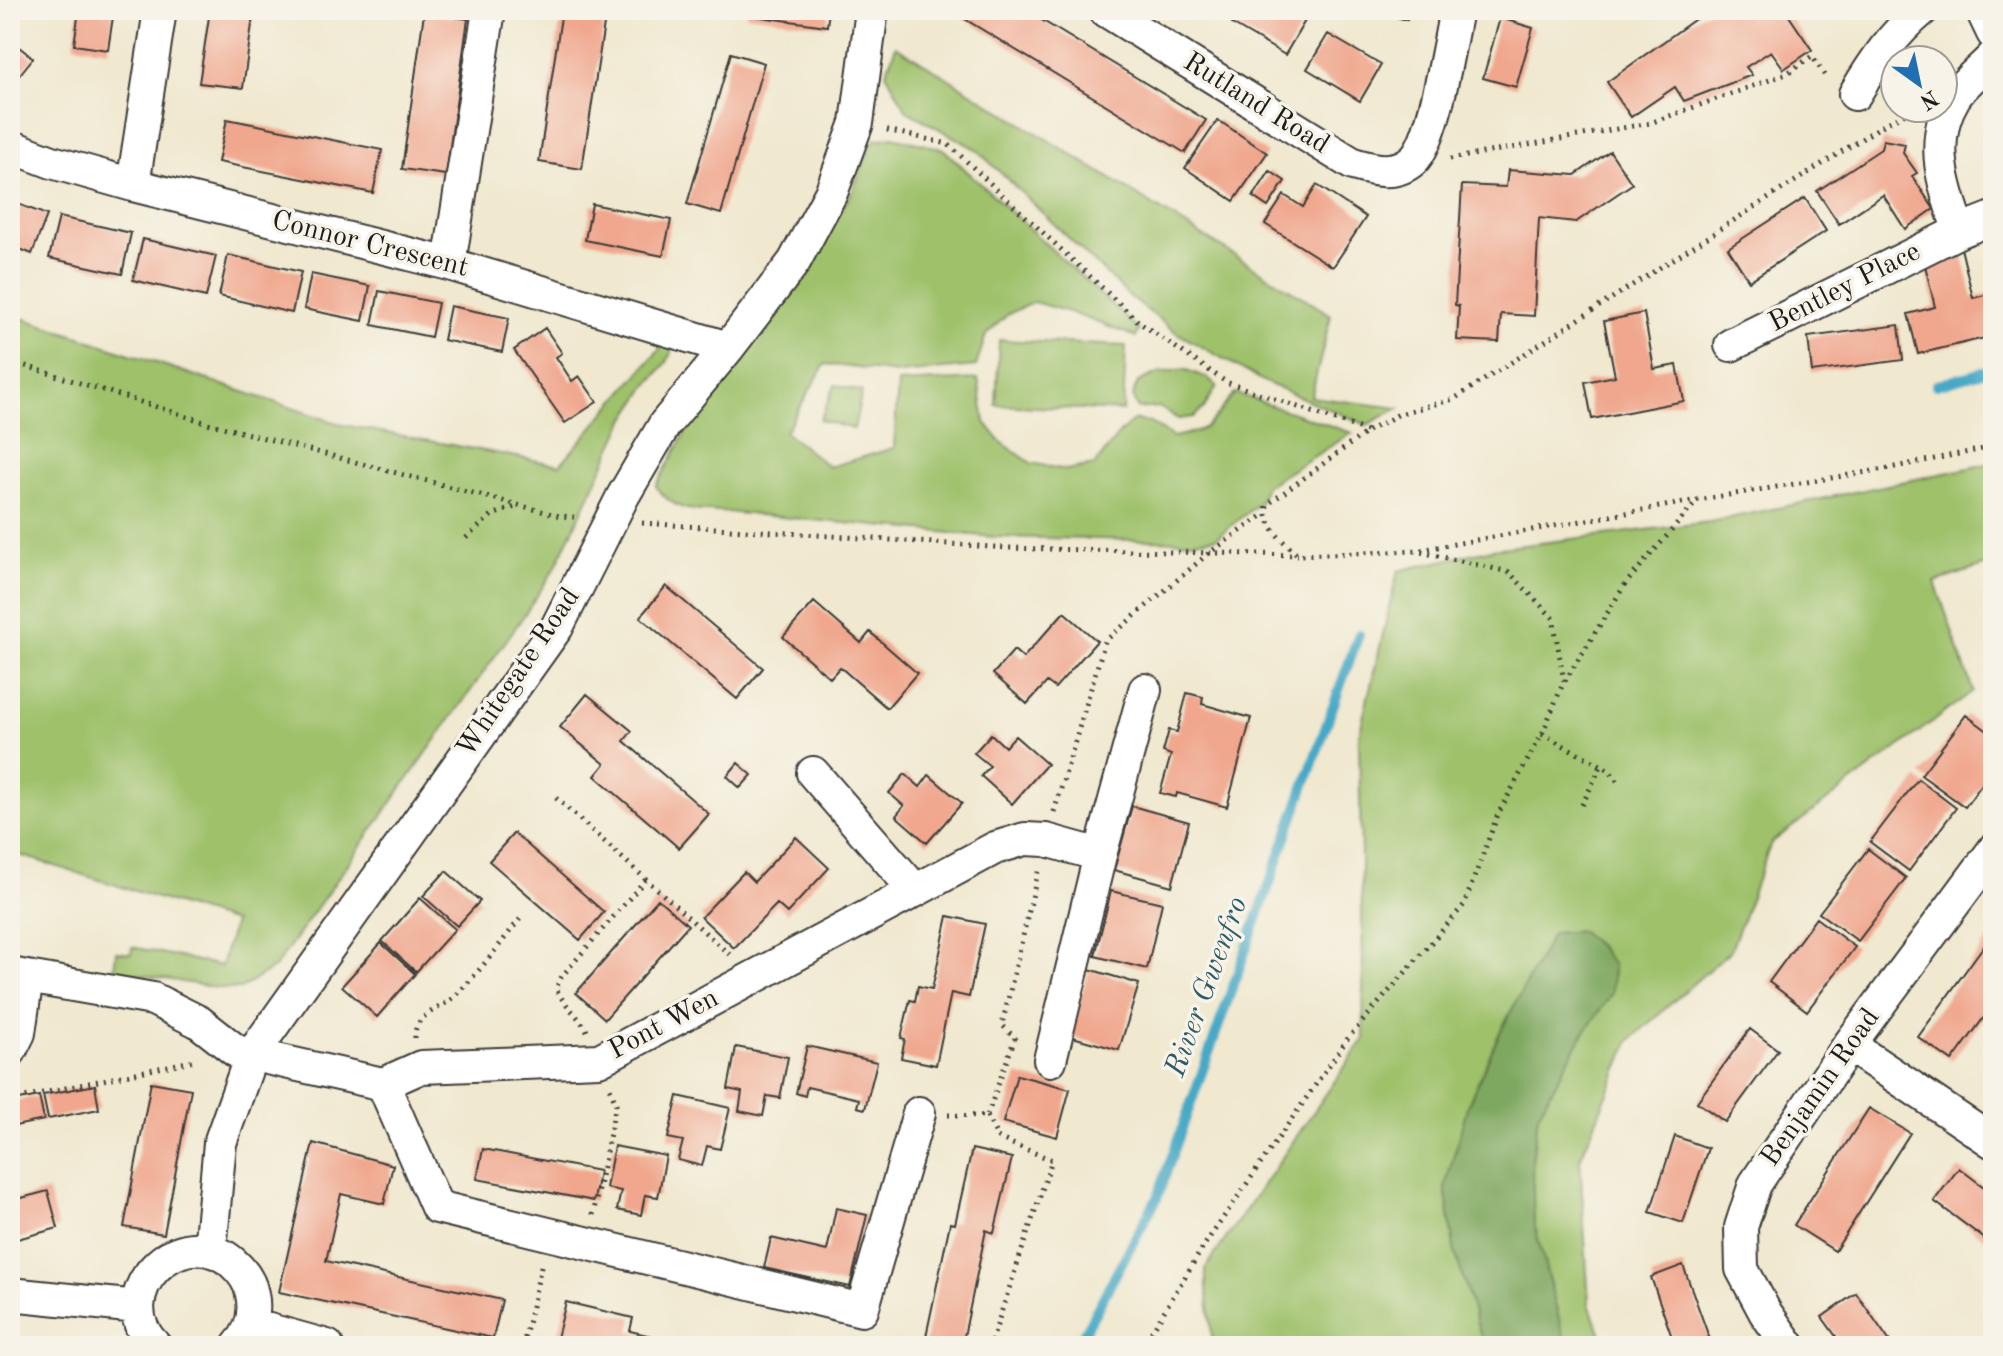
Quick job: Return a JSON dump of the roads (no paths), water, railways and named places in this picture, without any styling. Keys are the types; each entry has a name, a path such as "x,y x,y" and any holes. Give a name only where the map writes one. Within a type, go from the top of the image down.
{"street":[{"path":"133,185 160,10"},
{"path":"449,264 489,10"},
{"name":"Whitegate Road","path":"210,1250 220,1143 244,1054 557,627 623,496 665,424 794,262 831,193 857,123 872,10"},
{"name":"Rutland Road","path":"1105,10 1353,164 1372,170 1394,171 1413,160 1425,141 1456,10"},
{"path":"1855,94 1877,57 1900,28 1922,10"},
{"path":"1982,10 1993,33"},
{"path":"1960,231 1945,192 1940,159 1942,129 1954,97 1993,57"},
{"name":"Connor Crescent","path":"10,146 52,162 133,185 449,264 728,348"},
{"name":"Bentley Place","path":"1731,345 1960,231 1993,218"},
{"path":"1050,1060 1100,855 1145,690"},
{"path":"813,773 914,889"},
{"name":"Pont Wen","path":"383,1084 421,1067 599,1060 995,848 1025,839 1046,840 1100,855"},
{"name":"Benjamin Road","path":"1789,1346 1765,1312 1742,1269 1741,1227 1755,1184 1849,1045 1993,851"},
{"path":"10,1051 19,1033 18,976 153,999 199,1022 244,1054 383,1084 437,1207 862,1310 919,1113"},
{"path":"1849,1045 1993,1142"},
{"path":"155,1346 141,1325 138,1307 141,1290 148,1274 160,1261 192,1249 210,1250 227,1258 242,1271 251,1287 254,1306 244,1335 327,1346"},
{"path":"10,1294 138,1307"}],"waterway":[{"name":"River Gwenfro","path":"1936,385 1993,369"},
{"name":"River Gwenfro","path":"1077,1346 1157,1198 1359,634"}]}
